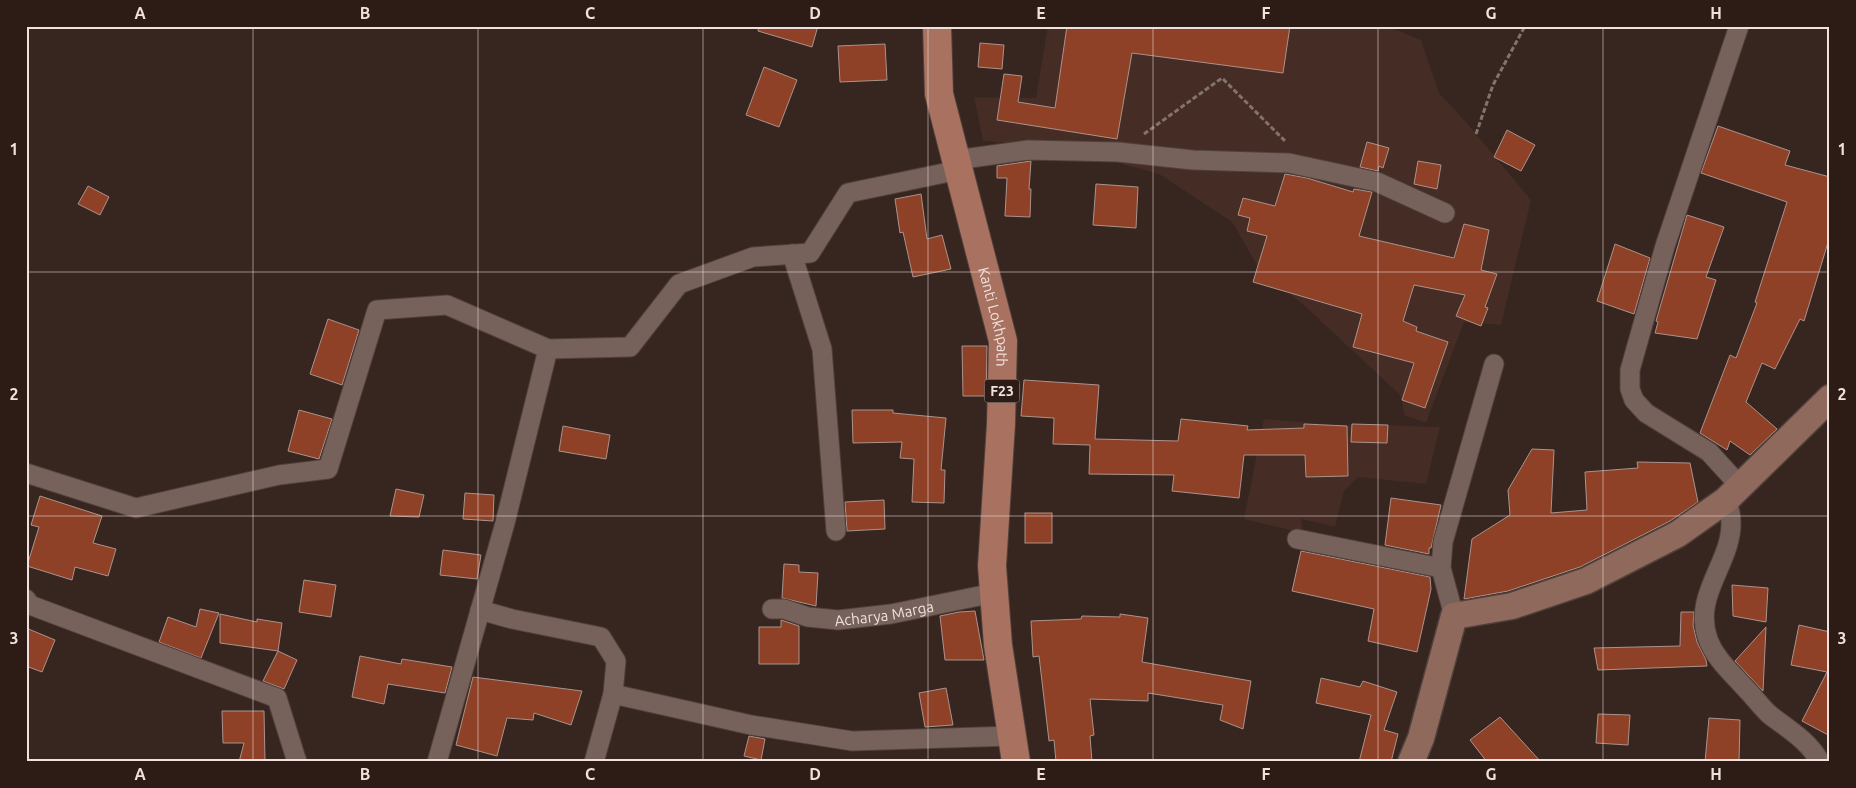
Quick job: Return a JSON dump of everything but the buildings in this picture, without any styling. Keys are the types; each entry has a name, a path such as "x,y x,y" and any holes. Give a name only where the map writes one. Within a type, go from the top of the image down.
{"main road":[{"name":"Kanti Lokhpath","path":"937,26 939,94 1003,341 1001,424 992,566 998,645 1014,749"},
{"path":"1411,762 1421,738 1454,616 1512,606 1586,581 1678,534 1733,493 1830,398"}],"street":[{"path":"1739,26 1665,246 1630,370 1630,389 1634,400 1646,413 1708,452 1733,493 1729,540 1705,602 1704,619 1708,638 1718,658 1768,714 1800,738 1816,754 1820,762"},
{"path":"26,473 136,508 278,475 328,469 378,310 447,305 548,349 630,347 679,284 753,257 810,253 848,193 958,165 1028,150 1118,152 1193,160 1289,163 1377,182 1445,213"},
{"path":"792,254 822,349 836,531"},
{"path":"437,762 505,523 548,349"},
{"path":"1454,616 1441,568 1443,542 1494,364"},
{"path":"1297,539 1441,568"},
{"name":"Acharya Marga","path":"772,610 784,610 808,617 838,620 890,614 994,593"},
{"path":"26,600 30,605 277,698 297,762"},
{"path":"480,610 512,619 601,637 616,661 613,694 594,762"},
{"path":"613,694 751,726 852,741 1014,749"}],"path":[{"path":"1476,134 1493,85 1524,26"},
{"path":"1118,152 1222,78 1312,168"}],"shaded area":[{"path":"1048,26 1387,26 1421,40 1439,93 1466,122 1531,200 1501,325 1464,322 1426,423 1404,415 1402,400 1399,394 1308,309 1257,265 1232,222 1159,174 1059,147 983,141 974,97 1036,98"},
{"path":"1264,419 1347,426 1352,424 1440,427 1426,484 1358,477 1344,491 1335,527 1301,519 1303,533 1244,519"}]}
